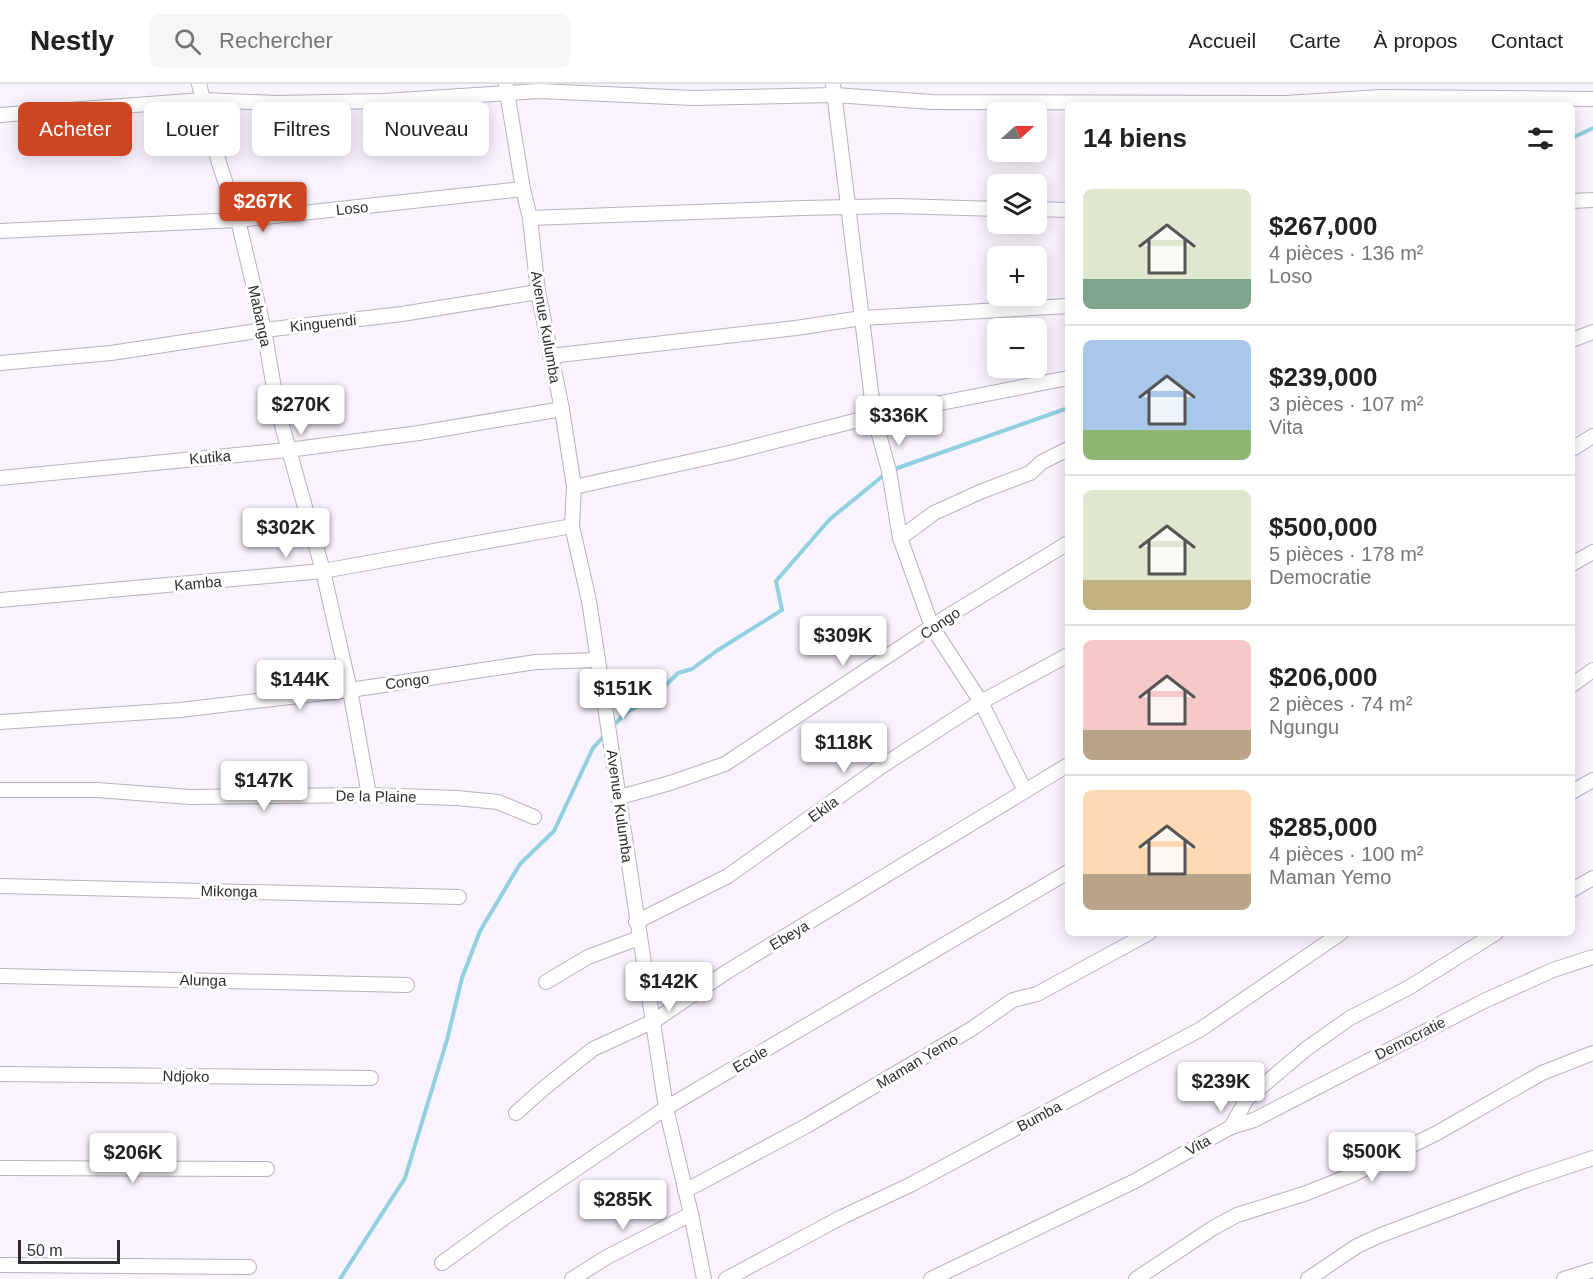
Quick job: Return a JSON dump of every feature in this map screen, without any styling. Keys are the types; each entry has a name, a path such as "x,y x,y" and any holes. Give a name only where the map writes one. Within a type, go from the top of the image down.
{"street":[{"name":"Mabanga","path":"199,84 219,163 238,220 264,330 278,411 323,571 350,690 369,795"},
{"path":"0,115 203,100 277,103 372,101 506,88 693,98 834,90 932,102 1065,102"},
{"name":"Avenue Kulumba","path":"506,88 530,218 538,292 562,409 574,487 572,526 589,601 666,1108 704,1279"},
{"path":"834,90 874,416 889,471 900,538 933,627 981,702 1024,791"},
{"path":"1302,102 1382,97 1593,99"},
{"name":"Loso","path":"0,231 238,220 523,189"},
{"path":"1575,201 1593,200"},
{"path":"530,218 849,207 987,208"},
{"path":"1047,209 1065,210"},
{"name":"Kinguendi","path":"0,363 111,353 264,330 402,314 538,292"},
{"path":"550,356 796,328 862,318 1065,306"},
{"path":"1575,339 1593,332"},
{"path":"574,487 729,453 874,416 1065,379"},
{"name":"Kutika","path":"0,478 288,450 419,433 562,409"},
{"path":"1575,447 1593,436"},
{"path":"900,538 934,513 1030,473 1042,462 1065,450"},
{"name":"Kamba","path":"0,600 323,571 572,526"},
{"name":"Congo","path":"620,797 726,764 933,627 1065,545"},
{"path":"1575,562 1593,552"},
{"name":"Ekila","path":"636,922 728,876 882,766 981,702 1065,657"},
{"name":"Congo","path":"0,722 180,710 350,690 536,662 598,660"},
{"path":"1575,683 1593,670"},
{"name":"Ebeya","path":"516,1113 593,1049 654,1021 728,971 1065,767"},
{"path":"1575,790 1593,780"},
{"name":"De la Plaine","path":"0,790 97,790 190,797 369,795 457,798 498,802 534,816"},
{"name":"Ecole","path":"442,1263 666,1108 1065,874"},
{"path":"1575,888 1593,878"},
{"name":"Mikonga","path":"0,886 459,897"},
{"name":"Maman Yemo","path":"685,1191 808,1125 973,1028 1013,1000 1037,994 1143,936"},
{"name":"Bumba","path":"726,1279 842,1217 910,1185 1201,1029 1337,936"},
{"path":"1231,1127 1247,1099 1306,1049 1350,1018 1408,988 1491,936"},
{"path":"546,982 588,957 639,938"},
{"name":"Democratie","path":"1231,1127 1254,1120 1482,1002 1553,970 1593,957"},
{"name":"Alunga","path":"0,976 407,985"},
{"path":"1136,1279 1213,1228 1237,1215 1304,1194 1352,1175 1437,1133 1542,1073 1593,1053"},
{"name":"Ndjoko","path":"0,1074 371,1078"},
{"name":"Vita","path":"931,1279 1135,1181 1231,1127"},
{"path":"1308,1279 1357,1246 1381,1235 1527,1180 1593,1158"},
{"path":"0,1167 267,1169"},
{"path":"572,1279 607,1257 691,1214"},
{"path":"0,1265 249,1267"},
{"path":"1564,1279 1593,1270"}],"waterway":[{"path":"1575,137 1593,128"},
{"path":"611,728 627,712 653,698 678,673 692,669 782,610 776,581 830,519 889,471 1065,409"},
{"path":"340,1279 405,1178 447,1040 462,978 480,931 520,864 554,831 593,748 606,734"}]}
